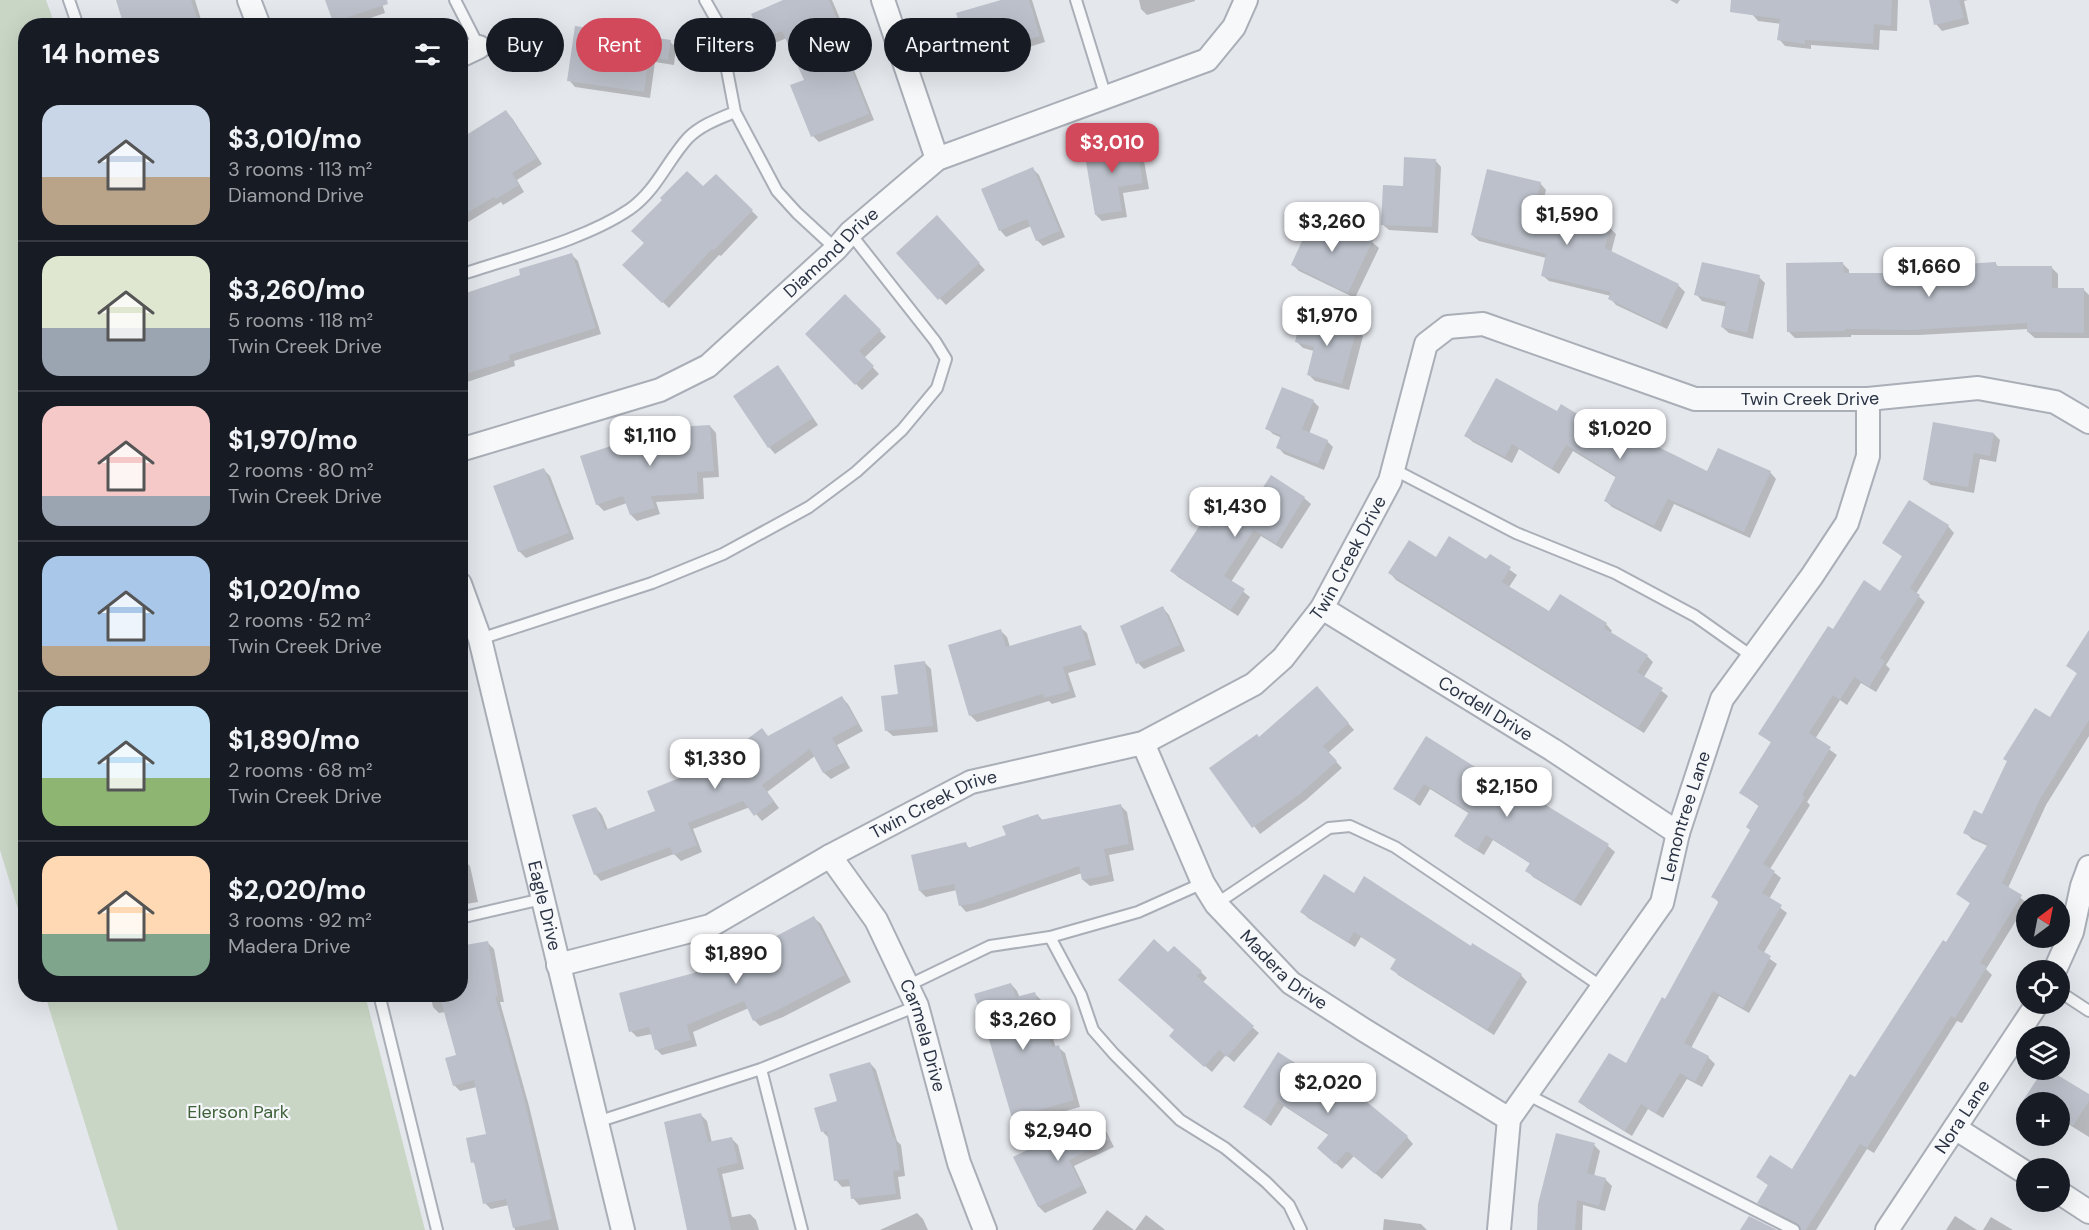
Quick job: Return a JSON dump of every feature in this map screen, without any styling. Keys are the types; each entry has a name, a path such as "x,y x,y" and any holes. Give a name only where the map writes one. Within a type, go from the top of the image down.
{"street":[{"path":"249,0 256,18"},
{"path":"883,0 937,159"},
{"name":"Diamond Drive","path":"468,448 660,390 708,366 843,241 937,159 1207,60 1234,27 1246,0"},
{"name":"Twin Creek Drive","path":"558,965 710,926 830,856 971,782 1143,743 1254,684 1283,658 1322,608 1390,481 1426,344 1448,327 1483,324 1695,399 1868,399 1978,388 2055,402 2089,422"},
{"name":"Lemontree Lane","path":"1499,1230 1509,1119 1662,903 1678,833 1722,699 1812,576 1847,523 1868,456 1868,399"},
{"name":"Eagle Drive","path":"468,606 480,639 623,1230"},
{"name":"Cordell Drive","path":"1322,608 1552,750 1678,833"},
{"name":"Madera Drive","path":"1143,743 1203,883 1216,904 1292,983 1509,1119"},
{"name":"Carmela Drive","path":"830,856 876,920 917,1006 959,1162 985,1230"},
{"path":"2059,960 2072,932 2082,886 2089,867"},
{"name":"Nora Lane","path":"1887,1230 2030,1014"},
{"path":"1955,1128 2016,1167"},
{"path":"2070,1200 2089,1212"}],"lane":[{"path":"69,0 75,18"},
{"path":"455,0 460,18"},
{"path":"480,639 652,583 723,554 809,507 856,472 902,430 937,388 946,359 934,341 843,241 797,213 777,191 735,112 718,23 705,0"},
{"path":"1076,0 1106,97"},
{"path":"468,272 587,233 631,208 656,184 688,138 707,123 735,112"},
{"path":"1393,470 1516,533 1615,573 1695,616 1753,657"},
{"path":"1216,904 1329,828 1350,826 1395,847 1602,987"},
{"path":"907,986 990,946 1050,938 1138,912 1203,883"},
{"path":"468,916 542,899"},
{"path":"1050,938 1081,995 1093,1030 1179,1120 1225,1148 1266,1182 1289,1205 1301,1230"},
{"path":"2070,999 2089,1011"},
{"path":"381,1002 437,1230"},
{"path":"597,1122 761,1069 917,1006"},
{"path":"761,1069 802,1230"},
{"path":"1526,1094 1794,1230"}],"green space":[{"path":"0,0 46,0 52,18 18,18 18,909 0,850"},
{"name":"Elerson Park","path":"47,1002 367,1002 425,1230 118,1230"}],"building":[{"path":"116,0 191,0 197,18 122,18"},
{"path":"325,0 387,0 388,4 345,18 332,18"},
{"path":"783,0 829,0 836,18 788,18 788,44 782,31 776,34 776,18 753,18 751,14"},
{"path":"1001,0 1029,0 1040,36 1031,39 1031,18 958,18 956,13"},
{"path":"1731,0 1892,0 1891,26 1874,24 1873,44 1805,40 1805,44 1777,40 1780,19 1730,12"},
{"path":"1929,0 1959,0 1964,18 1934,25"},
{"path":"575,26 576,72 647,72 644,92 567,81"},
{"path":"662,39 671,40 668,60 662,59"},
{"path":"800,72 852,72 869,114 811,137 790,85 804,80"},
{"path":"506,110 537,158 512,173 519,185 468,212 468,134"},
{"path":"1136,141 1143,183 1118,187 1122,211 1095,215 1084,150"},
{"path":"1404,157 1436,159 1432,227 1381,225 1383,185 1403,186"},
{"path":"1033,167 1060,231 1036,241 1027,219 999,231 981,189"},
{"path":"1487,169 1541,182 1534,208 1610,226 1605,248 1679,284 1660,324 1608,299 1611,292 1541,276 1546,254 1471,235"},
{"path":"687,171 703,186 716,174 753,210 713,251 712,249 662,303 622,265 644,243 631,231"},
{"path":"1315,213 1373,240 1348,293 1291,265"},
{"path":"937,215 980,263 938,300 896,253"},
{"path":"572,253 596,328 509,355 510,360 468,373 468,292 520,275 519,269"},
{"path":"1884,258 1917,258 1917,267 1996,262 1996,266 2052,266 2052,288 2084,288 2084,333 2027,332 2027,323 1912,330 1845,329 1845,331 1787,332 1786,263 1843,262 1844,273 1884,273"},
{"path":"1702,262 1760,275 1747,333 1721,327 1726,302 1694,295"},
{"path":"845,294 881,330 859,351 874,366 855,385 805,334"},
{"path":"1302,314 1357,328 1342,384 1307,375 1314,347 1295,342"},
{"path":"778,365 813,418 768,448 733,396"},
{"path":"1496,378 1557,411 1561,404 1631,447 1636,436 1707,471 1718,448 1771,471 1744,532 1668,499 1654,526 1604,501 1616,476 1566,445 1552,469 1512,444 1505,457 1464,436"},
{"path":"1282,387 1314,400 1302,429 1328,440 1318,464 1276,448 1281,435 1265,429"},
{"path":"1933,422 1994,433 1990,456 1974,453 1968,487 1923,480"},
{"path":"710,425 714,471 697,472 698,493 651,496 655,508 630,515 623,496 596,505 580,456 658,431 658,428"},
{"path":"544,468 569,533 518,552 493,486"},
{"path":"1271,475 1305,497 1276,544 1254,530 1224,576 1245,589 1231,610 1170,571 1202,522 1209,527 1235,487 1255,500"},
{"path":"1909,500 1949,525 1910,588 1920,595 1880,658 1885,661 1869,687 1854,677 1840,700 1833,695 1809,733 1831,747 1802,795 1805,797 1763,864 1775,871 1762,893 1782,905 1757,948 1771,956 1743,1008 1713,991 1684,1043 1709,1056 1695,1082 1680,1073 1656,1113 1641,1104 1625,1131 1578,1102 1609,1053 1626,1063 1662,997 1665,999 1719,901 1711,897 1750,830 1746,827 1759,805 1739,793 1771,742 1758,734 1828,626 1833,629 1864,580 1880,591 1902,556 1882,543"},
{"path":"1449,536 1486,559 1490,554 1511,567 1502,582 1549,611 1560,594 1607,623 1604,628 1648,655 1637,672 1663,688 1638,728 1388,573 1409,540 1436,557"},
{"path":"1163,606 1180,645 1136,664 1120,626"},
{"path":"1081,625 1091,659 1063,667 1070,691 1044,698 1043,694 969,716 948,645 1001,629 1006,647"},
{"path":"2089,630 2089,720 2040,799 2002,883 2020,894 2016,894 2016,905 1980,963 1987,967 1955,1018 1951,1016 1867,1148 1860,1144 1806,1230 1801,1230 1797,1223 1757,1203 1768,1185 1756,1177 1770,1155 1792,1169 1850,1074 1855,1077 1943,940 1946,942 1970,903 1956,894 1988,844 1963,833 1974,810 1982,814 2007,761 2003,759 2035,708 2050,717 2077,673 2066,666"},
{"path":"925,661 933,726 885,731 881,696 898,694 894,665"},
{"path":"1317,686 1349,723 1323,746 1337,761 1300,794 1252,828 1209,768 1257,734 1259,737"},
{"path":"842,696 858,724 832,738 845,762 823,773 810,749 762,785 774,801 754,816 743,801 688,823 697,845 673,855 670,847 594,875 572,815 596,807 605,830 655,811 647,791 714,764 762,728 768,736"},
{"path":"1426,736 1491,777 1494,773 1609,844 1574,901 1525,871 1530,863 1486,835 1477,850 1454,836 1469,812 1424,784 1413,801 1393,789"},
{"path":"1121,804 1129,844 1104,849 1109,875 1082,880 1079,866 975,903 959,906 954,884 919,891 911,855 966,842 968,848 1006,835 1002,826 1038,814 1040,820"},
{"path":"1324,874 1354,893 1364,876 1471,946 1472,943 1522,974 1487,1030 1390,969 1396,959 1354,932 1348,942 1300,912"},
{"path":"814,916 845,975 753,1021 744,1001 687,1025 691,1040 655,1050 649,1027 629,1032 619,993 694,973 768,942"},
{"path":"1154,939 1168,952 1174,946 1202,971 1197,976 1254,1026 1227,1057 1219,1050 1204,1067 1169,1036 1174,1030 1118,980"},
{"path":"488,941 498,996 495,996 524,1098 552,1219 513,1228 506,1199 483,1204 466,1138 486,1134 474,1080 453,1086 445,1058 456,1055 441,1002 468,1002 468,945"},
{"path":"1011,983 1016,997 1035,992 1052,1047 1059,1045 1074,1100 1012,1118 974,994"},
{"path":"1278,1052 1356,1102 1361,1097 1408,1136 1375,1174 1347,1151 1335,1164 1317,1148 1329,1134 1277,1101 1265,1121 1243,1107"},
{"path":"870,1062 893,1137 895,1137 900,1170 893,1171 896,1194 851,1199 849,1179 834,1181 827,1131 821,1132 814,1108 837,1101 829,1074"},
{"path":"2036,1080 2066,1080 2089,1094 2089,1101 2073,1126 2070,1124 2070,1092 2029,1092"},
{"path":"701,1113 708,1142 732,1137 738,1163 717,1168 731,1230 687,1230 664,1122"},
{"path":"1097,1117 1109,1140 1069,1160 1082,1186 1038,1207 1013,1157"},
{"path":"1556,1133 1595,1143 1587,1173 1606,1178 1599,1206 1577,1200 1575,1230 1537,1230 1538,1204"},
{"path":"1749,1216 1777,1230 1740,1230"}]}
